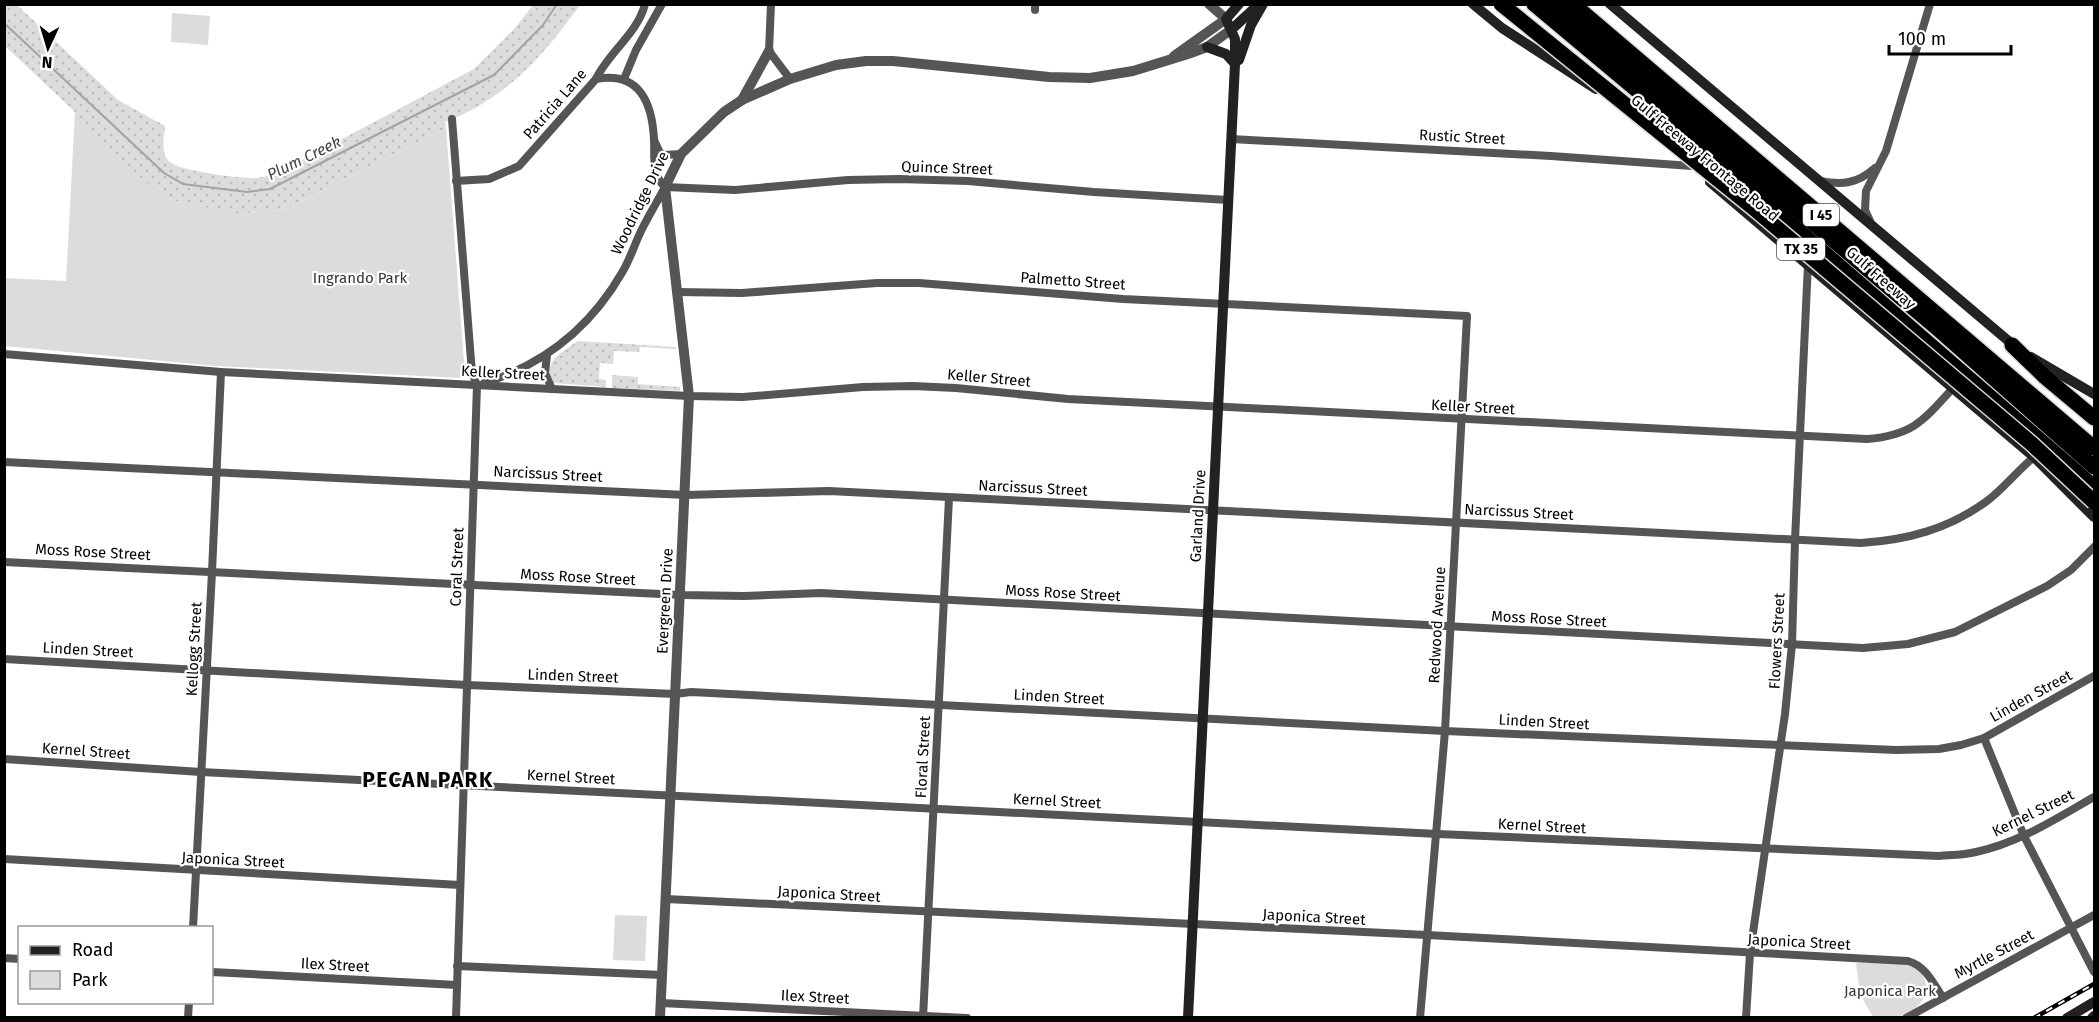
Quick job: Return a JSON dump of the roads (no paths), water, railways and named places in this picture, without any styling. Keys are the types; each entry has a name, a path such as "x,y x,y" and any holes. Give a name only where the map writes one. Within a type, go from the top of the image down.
{"highway":[{"path":"1494,4 1610,82 1639,92"},
{"name":"TX 35","path":"1502,4 1757,212 2032,444 2094,502"},
{"name":"Gulf Freeway","path":"1534,4 1639,92 2094,487"},
{"name":"Gulf Freeway","path":"1554,4 1946,336 2094,467"},
{"name":"Gulf Freeway","path":"1573,4 2094,448"},
{"path":"2012,345 2045,377 2094,418"},
{"path":"2068,425 2094,437"}],"main road":[{"name":"Woodridge Drive","path":"1226,19 1239,4"},
{"name":"Woodridge Drive","path":"1232,29 1261,4"},
{"path":"1235,68 1261,4"},
{"name":"Gulf Freeway Frontage Road","path":"1473,4 1502,28 1628,112 2034,457 2094,517"},
{"path":"1610,4 2012,345 2094,394"},
{"name":"Garland Drive","path":"1188,1017 1235,68 1235,39 1226,19"},
{"path":"1207,47 1226,54 1235,68"},
{"path":"2067,1017 2094,1002"}],"street":[{"name":"Patricia Lane","path":"456,181 489,179 519,166 597,79 602,67 636,24 645,4"},
{"path":"624,79 636,50 662,4"},
{"path":"742,100 769,51 771,4"},
{"path":"1209,4 1226,19"},
{"path":"1225,4 1226,19"},
{"path":"1874,228 1866,215 1865,198 1868,184 1881,164 1930,4"},
{"name":"Woodridge Drive","path":"1171,58 1226,19"},
{"name":"Woodridge Drive","path":"477,385 507,376 546,355 566,342 589,319 624,270 641,230 681,154 724,112 742,100 789,79 836,65 866,61 893,61 1049,77 1090,78 1133,71 1207,47 1232,29"},
{"path":"769,51 789,79"},
{"path":"597,79 612,77 624,79 638,87 648,103 654,139 653,158 659,181 665,187"},
{"name":"Coral Street","path":"452,120 472,373 477,385 456,1017"},
{"path":"654,139 660,153 664,155 681,154"},
{"name":"Rustic Street","path":"1231,139 1560,156 1692,166"},
{"path":"1819,181 1839,184 1857,181 1881,164"},
{"name":"Quince Street","path":"665,187 735,190 848,180 898,179 968,181 1228,200"},
{"name":"Evergreen Drive","path":"660,1017 689,396 665,187"},
{"name":"Flowers Street","path":"1746,1017 1750,953 1785,714 1792,644 1808,264"},
{"name":"Palmetto Street","path":"677,292 742,293 877,283 919,283 1112,298 1467,316"},
{"name":"Redwood Avenue","path":"1420,1017 1438,834 1445,731 1467,316"},
{"name":"Keller Street","path":"4,354 221,372 689,396 743,397 864,387 913,386 1068,399 1867,439 1886,438 1904,432 1927,417 1953,388"},
{"path":"546,355 545,373 552,389"},
{"name":"Kellogg Street","path":"193,926 213,572 221,372"},
{"name":"Narcissus Street","path":"4,462 686,495 829,491 1861,543 1893,541 1931,532 1961,518 1988,500 2034,457"},
{"name":"Floral Street","path":"923,1016 949,498"},
{"name":"Moss Rose Street","path":"4,562 681,595 744,596 821,593 1863,648 1931,639 1955,632 2047,586 2071,570 2094,547"},
{"name":"Linden Street","path":"4,659 467,685 675,694 691,692 1445,731 1916,750 1961,745 1984,738 2094,676"},
{"path":"1984,738 2024,836 2094,972"},
{"name":"Kernel Street","path":"4,759 201,772 1197,822 1939,856 1974,853 2024,836 2094,797"},
{"name":"Japonica Street","path":"4,860 460,885"},
{"name":"Japonica Street","path":"666,899 1427,935 1908,961 1917,963 1924,969 1942,998"},
{"name":"Myrtle Street","path":"1906,1017 2094,915"},
{"path":"457,966 662,975"},
{"name":"Ilex Street","path":"213,972 457,985"},
{"name":"Ilex Street","path":"661,1003 967,1017"}],"waterway":[{"name":"Plum Creek","path":"4,23 164,173 183,184 247,192 270,189 494,75 543,25 557,4"}],"railway":[{"path":"2034,1018 2094,984"}],"district":[{"name":"PECAN PARK","path":"428,780"}],"park label":[{"name":"Ingrando Park","path":"360,278"},
{"name":"Japonica Park","path":"1890,991"}]}
